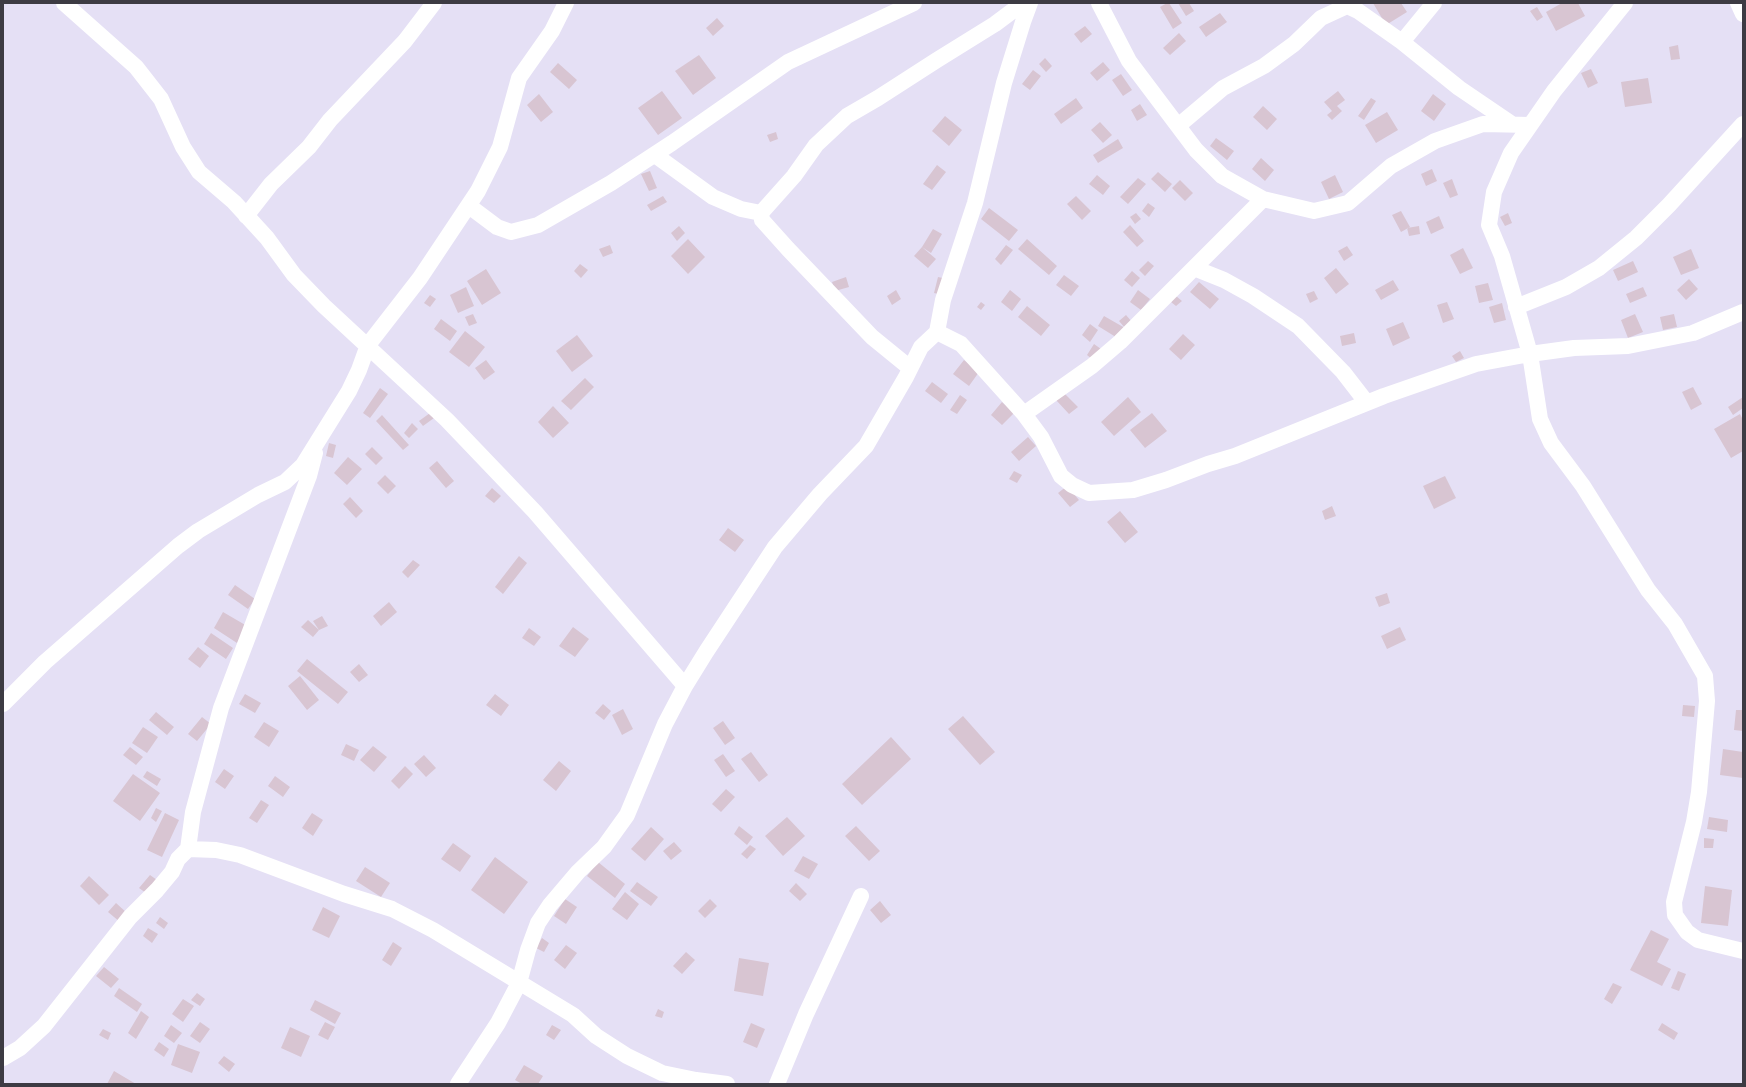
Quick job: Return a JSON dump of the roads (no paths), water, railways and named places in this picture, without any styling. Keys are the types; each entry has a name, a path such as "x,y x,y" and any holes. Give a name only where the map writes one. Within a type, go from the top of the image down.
{"street":[{"path":"64,3 136,67 161,99 183,147 199,172 220,189 267,238 294,275 324,306 368,345 447,420 535,512 685,686"},
{"path":"246,216 271,184 309,147 330,120 405,41 434,3"},
{"path":"3,704 45,662 178,546 204,527 289,479 303,465 349,391 359,370 368,345 420,278 478,192 500,147 519,78 552,31 566,3"},
{"path":"469,206 497,228 511,232 538,225 611,184 788,62 914,3"},
{"path":"910,368 872,337 762,220 761,213 794,176 816,145 846,116 878,98 995,24 1023,3"},
{"path":"458,1084 498,1023 519,983 528,950 538,923 550,905 574,877 604,848 627,815 665,724 685,686 776,547 820,494 866,446 921,348 937,332 943,300 975,203 1004,83 1030,3"},
{"path":"1099,3 1128,61 1196,150 1222,176 1264,200 1314,211 1348,204 1391,166 1435,141 1483,124 1530,125"},
{"path":"1402,42 1434,3"},
{"path":"1625,3 1583,54 1511,153 1494,192 1489,225 1502,256 1530,354 1540,419 1551,442 1583,486 1648,590 1675,624 1705,676 1707,701 1699,792 1694,822 1674,902 1675,915 1687,932 1698,940 1743,951"},
{"path":"1738,3 1743,14"},
{"path":"1178,126 1223,88 1264,66 1294,44 1322,18 1344,5 1358,11 1402,42 1459,88 1512,124"},
{"path":"1516,307 1566,287 1599,268 1636,238 1669,205 1743,124"},
{"path":"655,155 713,197 741,209 761,213"},
{"path":"1024,414 1092,366 1120,342 1264,200"},
{"path":"1194,268 1224,280 1253,296 1298,326 1343,372 1367,403"},
{"path":"937,332 961,344 1024,414 1041,437 1061,476 1072,485 1090,493 1133,490 1166,480 1208,464 1235,456 1367,403 1476,364 1574,348 1628,346 1693,333 1743,312"},
{"path":"3,1058 20,1048 44,1026 130,917 157,890 172,872 178,859 188,849 193,812 221,708 309,476 318,441"},
{"path":"188,849 216,850 240,855 344,894 392,909 433,930 573,1015 596,1036 632,1059 662,1073 726,1084"},
{"path":"777,1084 806,1014 861,896"}]}
